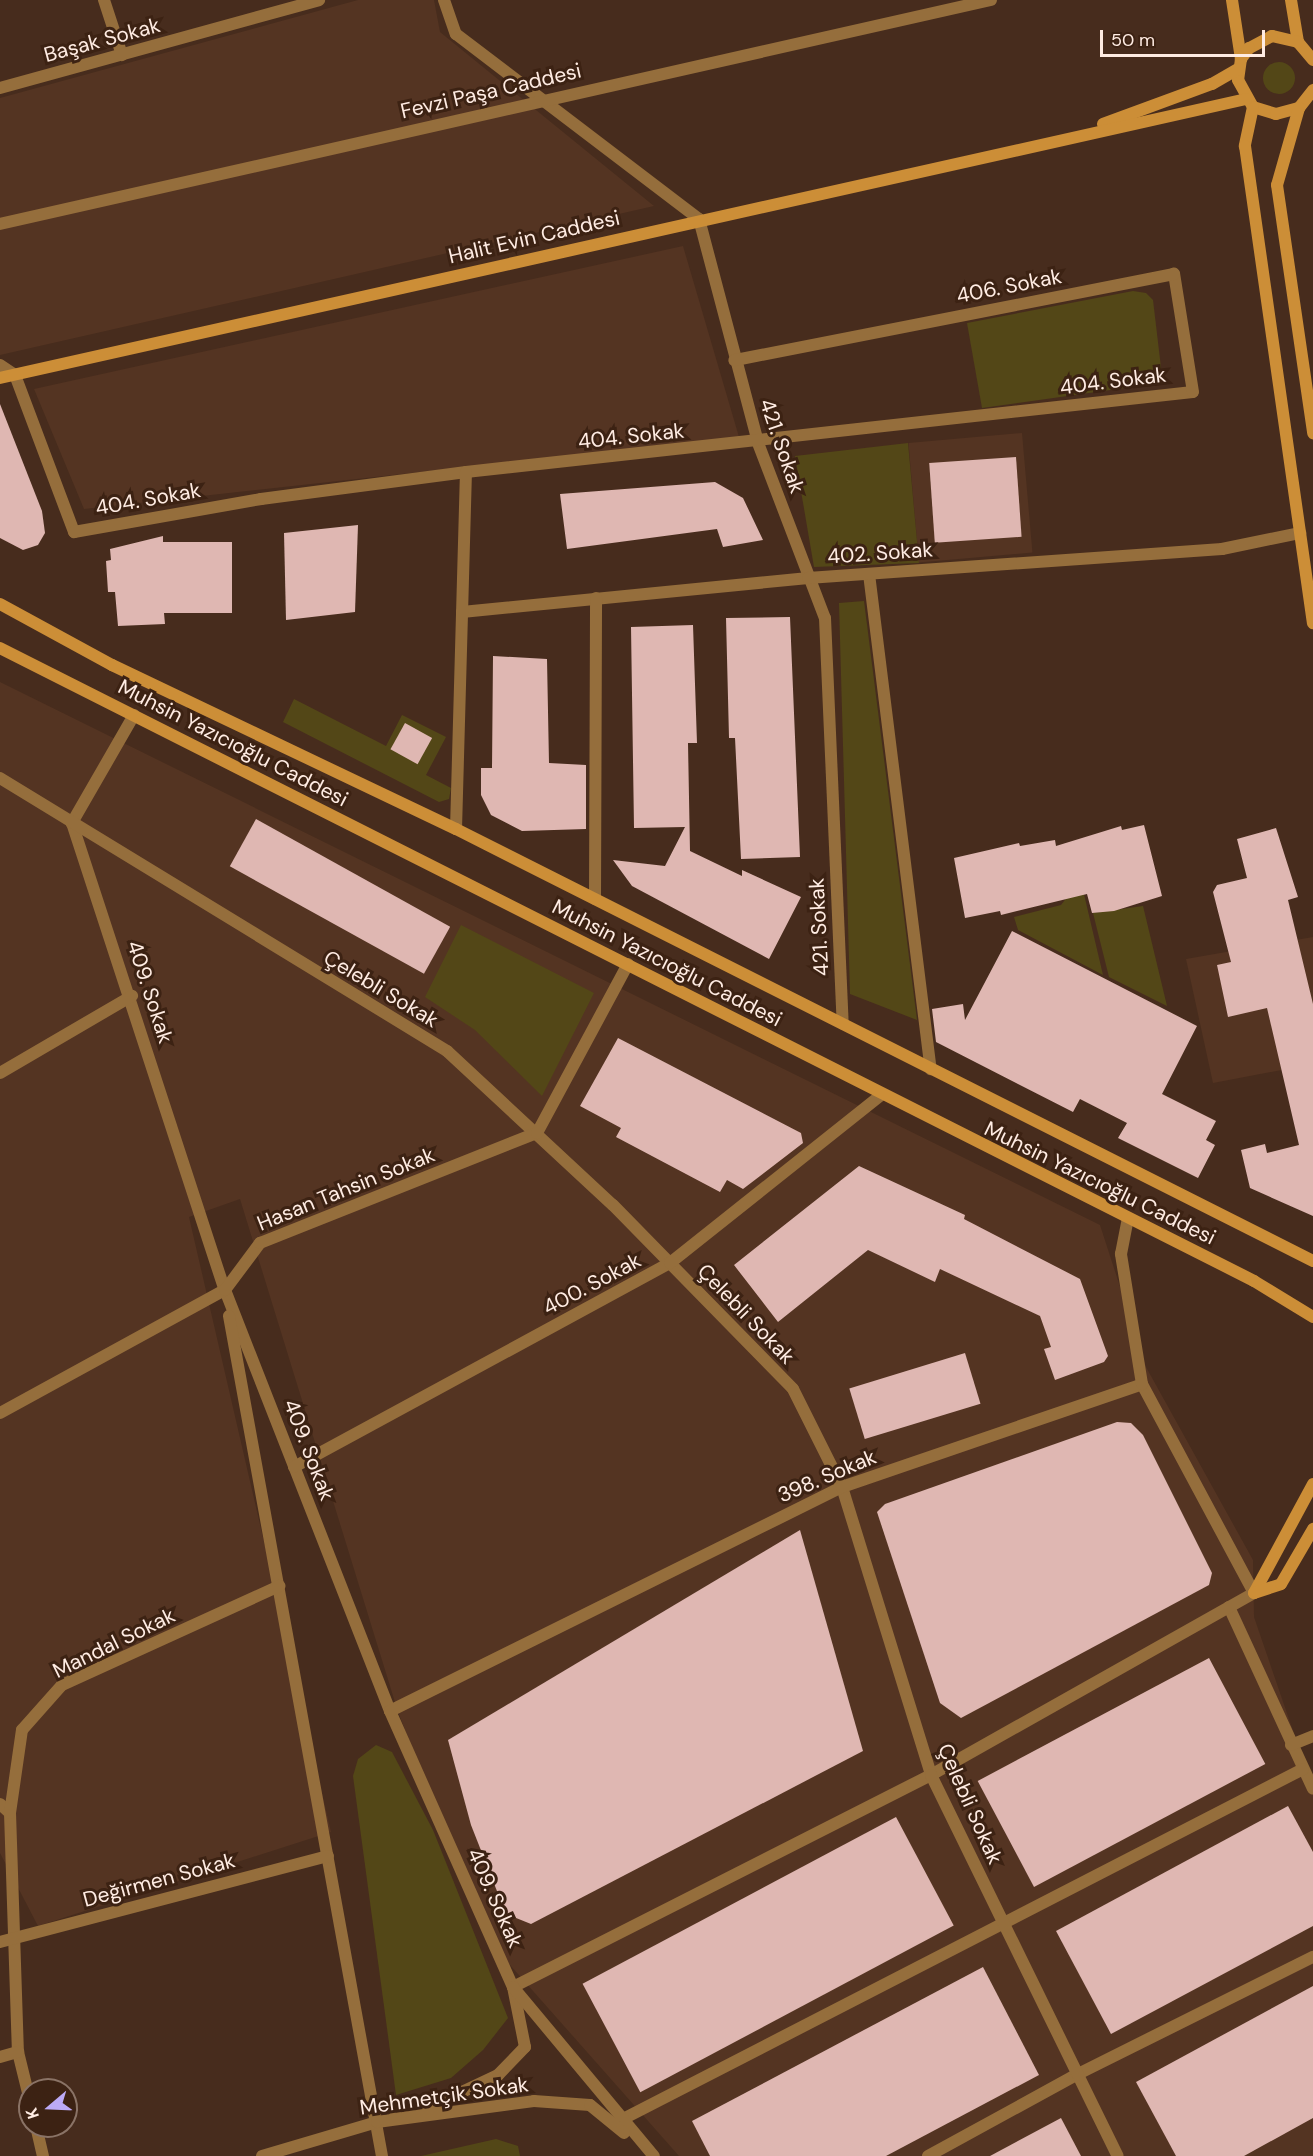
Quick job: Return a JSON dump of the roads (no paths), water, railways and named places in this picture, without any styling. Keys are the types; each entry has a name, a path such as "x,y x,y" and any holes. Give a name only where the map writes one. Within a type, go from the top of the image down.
{"main road":[{"path":"1232,0 1239,64 1250,103 1245,146 1313,623"},
{"path":"1291,0 1298,42 1311,54"},
{"name":"Halit Evin Caddesi","path":"1063,138 1212,84 1239,64 1259,40 1286,37 1298,42"},
{"path":"1313,90 1299,108 1277,185 1313,433"},
{"path":"1250,103 1276,114 1299,108"},
{"name":"Halit Evin Caddesi","path":"0,378 1063,138 1250,103"},
{"path":"0,389 15,375"},
{"name":"Muhsin Yazıcıoğlu Caddesi","path":"0,604 112,665 456,829 1313,1260"},
{"name":"Muhsin Yazıcıoğlu Caddesi","path":"0,648 628,964 881,1095 1254,1281 1313,1317"},
{"path":"1254,1593 1313,1485"},
{"path":"1254,1593 1281,1584 1313,1529"}],"street":[{"path":"104,0 122,55"},
{"name":"Başak Sokak","path":"0,88 122,55 295,3 319,0"},
{"path":"444,0 456,34 545,98 699,219"},
{"name":"Fevzi Paşa Caddesi","path":"0,224 545,98 991,0"},
{"name":"421. Sokak","path":"699,219 734,360 758,442 825,618 843,1024"},
{"name":"406. Sokak","path":"734,360 1174,274 1193,392"},
{"path":"0,365 15,375"},
{"name":"404. Sokak","path":"15,375 74,532 261,499 466,472 758,442 1193,392"},
{"path":"456,829 466,472"},
{"name":"402. Sokak","path":"462,612 808,578 1222,549 1300,533"},
{"path":"869,574 931,1069"},
{"path":"595,899 596,598"},
{"path":"72,823 135,715"},
{"name":"Çelebli Sokak","path":"0,778 447,1051 537,1133 670,1263 793,1389 842,1487 931,1775 1118,2156"},
{"name":"409. Sokak","path":"72,823 132,996 225,1290 390,1711 513,1987 621,2120 654,2156"},
{"path":"537,1133 628,964"},
{"path":"0,1073 132,996"},
{"name":"400. Sokak","path":"294,1467 670,1263 881,1095"},
{"name":"Hasan Tahsin Sokak","path":"0,1413 225,1290 260,1243 537,1133"},
{"path":"377,2122 443,2101 498,2075 525,2047 513,1987 931,1775 1254,1593 1142,1384 1120,1254 1128,1219"},
{"path":"225,1290 382,2156"},
{"name":"398. Sokak","path":"390,1711 842,1487 1142,1384"},
{"name":"Mandal Sokak","path":"24,2078 18,2052 10,1813 22,1730 63,1685 279,1586"},
{"path":"1229,1607 1313,1790"},
{"path":"1291,1745 1313,1736"},
{"path":"621,2120 1303,1769"},
{"path":"0,1804 10,1813"},
{"name":"Değirmen Sokak","path":"0,1942 328,1856"},
{"path":"928,2156 1078,2074 1313,1958"},
{"path":"0,2057 18,2052"},
{"name":"Mehmetçik Sokak","path":"262,2156 377,2122 534,2101 590,2105 654,2156"},
{"path":"39,2138 43,2156"}]}
